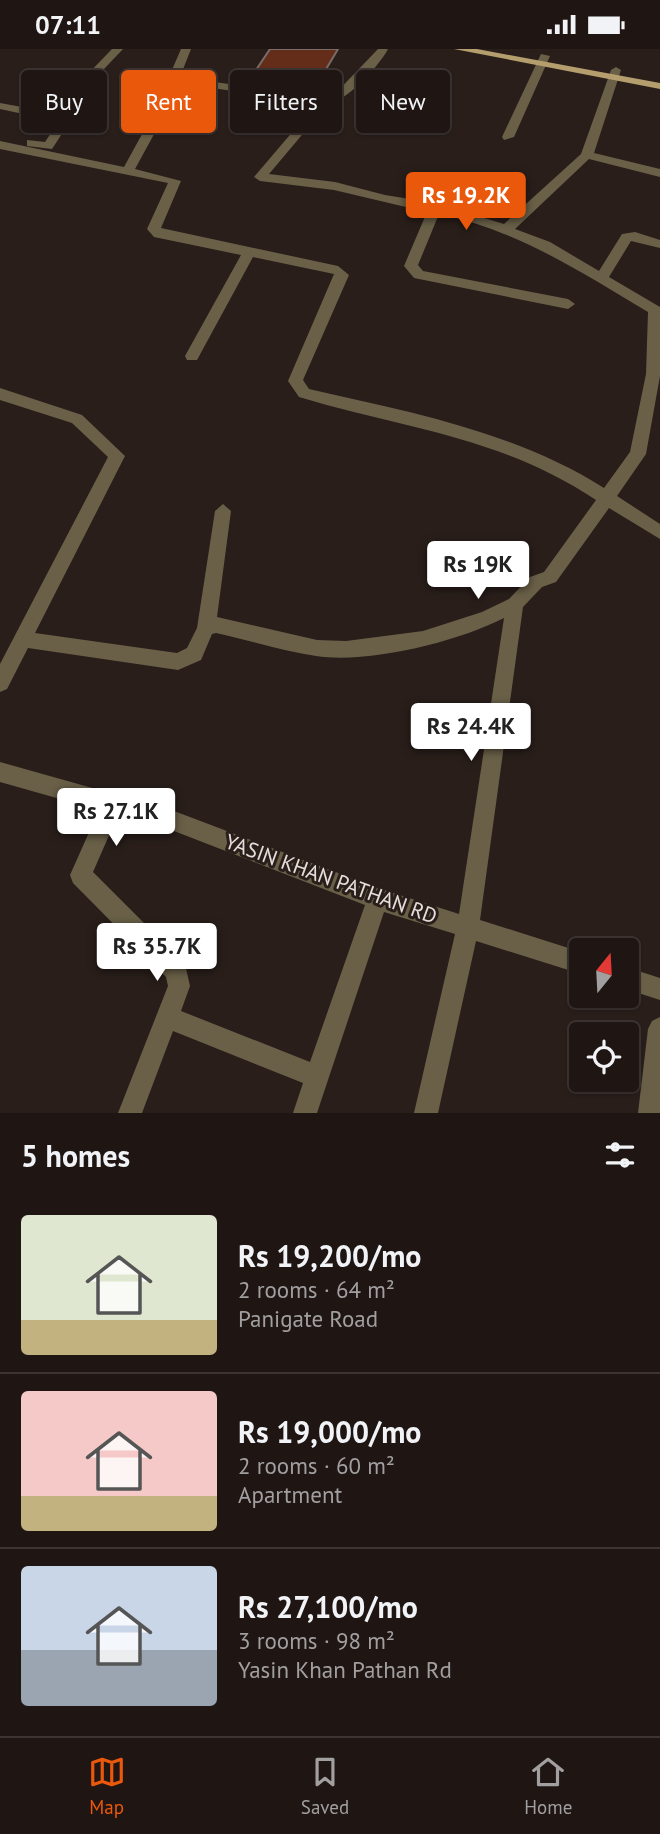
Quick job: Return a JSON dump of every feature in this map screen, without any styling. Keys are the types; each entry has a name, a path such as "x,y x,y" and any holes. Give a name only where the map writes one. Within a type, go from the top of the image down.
{"main road":[{"path":"459,49 660,79"},
{"path":"508,49 543,60"},
{"path":"614,73 660,86"}],"street":[{"path":"98,70 118,49"},
{"path":"177,70 186,49"},
{"path":"342,93 378,58 383,49"},
{"path":"508,137 543,60"},
{"path":"506,230 587,155 614,73"},
{"path":"0,106 21,110"},
{"path":"0,138 48,146 56,133"},
{"path":"128,170 149,133"},
{"path":"206,628 225,626 317,648 346,649 423,639 487,618 515,604 536,582 550,577 638,453 652,422 657,312 545,246 506,230 435,207 384,199 335,186 260,177 298,133"},
{"path":"0,145 175,181 154,229 159,234 338,270 342,275 295,381 304,393 426,422 492,443 571,476 660,532"},
{"path":"587,155 660,173"},
{"path":"435,207 411,266 419,275 568,304"},
{"path":"601,279 627,237 635,236 660,244"},
{"path":"192,356 248,252"},
{"path":"0,394 77,419 117,456 13,646 0,683"},
{"path":"13,646 178,662 194,654 206,628 223,511"},
{"path":"426,1113 468,927 515,604"},
{"name":"YASIN KHAN PATHAN RD","path":"0,772 174,821 378,899 569,959"},
{"path":"113,803 81,875 177,972 179,986 169,1018 130,1113"},
{"path":"304,1113 378,899"},
{"path":"639,982 660,989"},
{"path":"169,1018 317,1077"},
{"path":"650,1113 660,1029"}],"building":[{"path":"270,49 338,49 326,70 256,70"}]}
